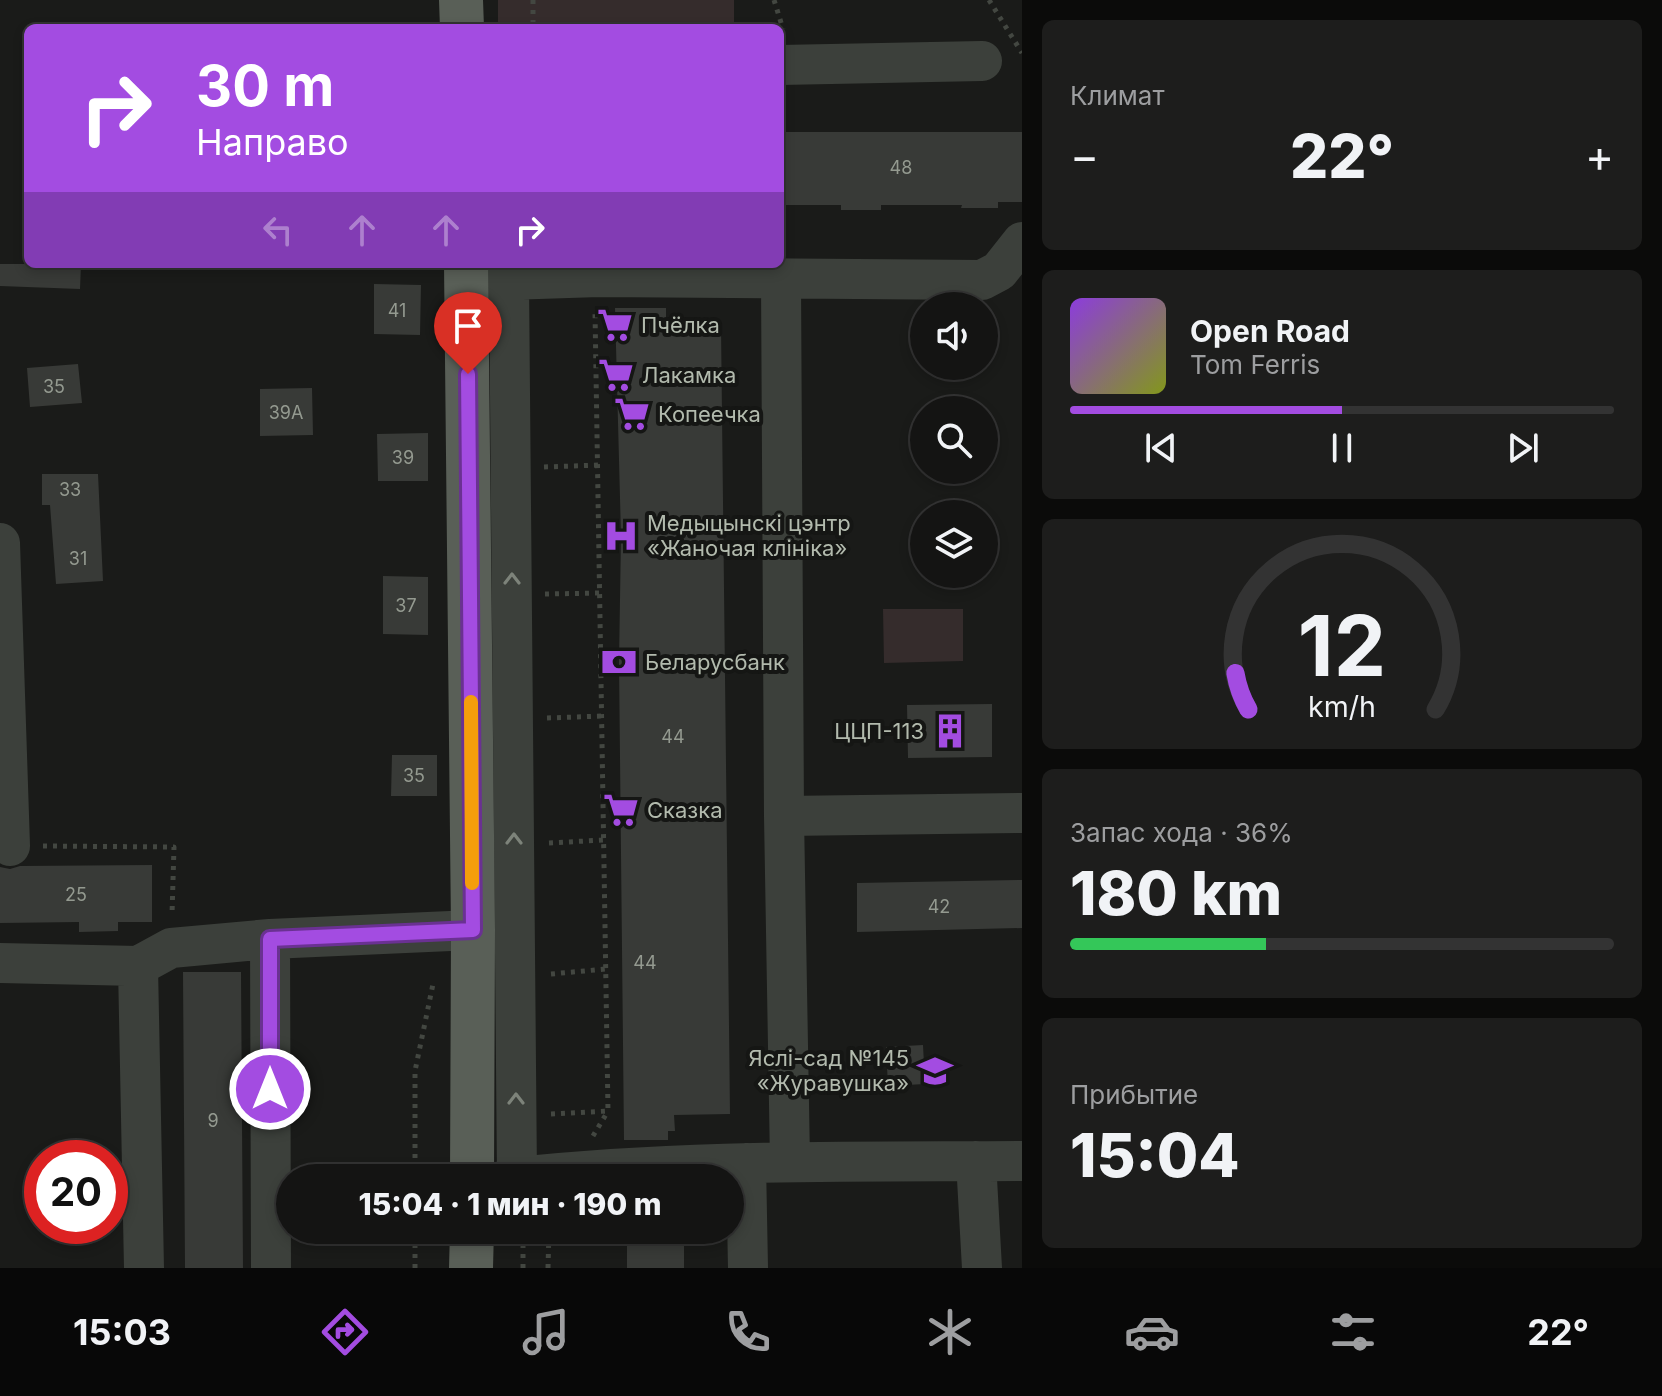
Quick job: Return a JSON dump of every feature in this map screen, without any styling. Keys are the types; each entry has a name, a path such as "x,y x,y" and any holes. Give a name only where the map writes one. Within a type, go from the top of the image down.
{"main road":[{"path":"461,0 462,24"},
{"path":"466,273 473,930 472,1164"},
{"path":"471,1268 472,1244"}],"street":[{"path":"784,65 982,61"},
{"path":"466,273 509,281 593,284 982,280 999,271 1022,242"},
{"path":"781,280 784,816 790,1161"},
{"path":"509,281 517,1164"},
{"path":"0,543 10,846"},
{"path":"784,816 1022,813"},
{"path":"0,963 154,957 270,939 473,930"},
{"path":"270,939 271,1268"},
{"path":"144,1268 154,957"},
{"path":"976,1161 982,1268"},
{"path":"719,1164 1022,1161"},
{"path":"746,1163 748,1268"}],"path":[{"path":"533,0 533,24"},
{"path":"989,0 1022,53"},
{"path":"545,1115 608,1111 599,465 593,284"},
{"path":"538,467 599,465"},
{"path":"539,594 600,593"},
{"path":"540,718 602,716"},
{"path":"542,843 604,840"},
{"path":"10,846 174,847 154,957"},
{"path":"544,974 606,969"},
{"path":"415,1244 415,1268"},
{"path":"523,1244 523,1268"},
{"path":"548,1268 549,1244"}],"shaded area":[{"path":"498,0 734,0 734,24 498,24"},
{"path":"883,609 963,609 963,661 884,663"}],"building":[{"path":"784,132 1022,132 1022,202 998,202 998,208 881,205 881,210 841,210 841,205 784,205"},
{"path":"0,264 24,264 24,268 81,268 80,289 0,286"},
{"path":"374,284 421,285 420,335 374,334"},
{"path":"615,308 666,308 666,326 721,326 730,1114 674,1115 675,1131 668,1131 668,1140 624,1140 619,662 621,536"},
{"path":"78,364 82,403 30,407 27,368"},
{"path":"312,388 313,435 260,436 260,389"},
{"path":"428,433 428,481 378,481 377,434"},
{"path":"42,474 98,474 103,581 56,584 50,505 42,505"},
{"path":"383,576 428,577 428,635 383,634"},
{"name":"ЦЦП-113","path":"992,704 992,757 908,758 907,705"},
{"path":"392,755 437,755 437,796 391,796"},
{"path":"152,865 152,922 118,922 118,931 79,932 79,922 0,923 0,867"},
{"path":"1022,880 1022,928 857,932 857,883"},
{"path":"183,972 241,972 243,1268 185,1268"},
{"path":"923,1045 925,1084 888,1086 886,1047"},
{"path":"627,1244 684,1244 684,1268 627,1268"}],"slow traffic":[{"path":"471,702 472,883"}],"place":[{"name":"Пчёлка","path":"615,325"},
{"name":"Лакамка","path":"616,375"},
{"name":"Копеечка","path":"632,414"},
{"name":"Медыцынскі цэнтр «Жаночая клініка»","path":"621,536"},
{"name":"Беларусбанк","path":"619,662"},
{"name":"ЦЦП-113","path":"950,731"},
{"name":"Сказка","path":"621,810"},
{"name":"Яслі-сад №145 «Журавушка»","path":"935,1071"}],"route":[{"path":"270,1089 270,939 473,930 468,374"}]}
